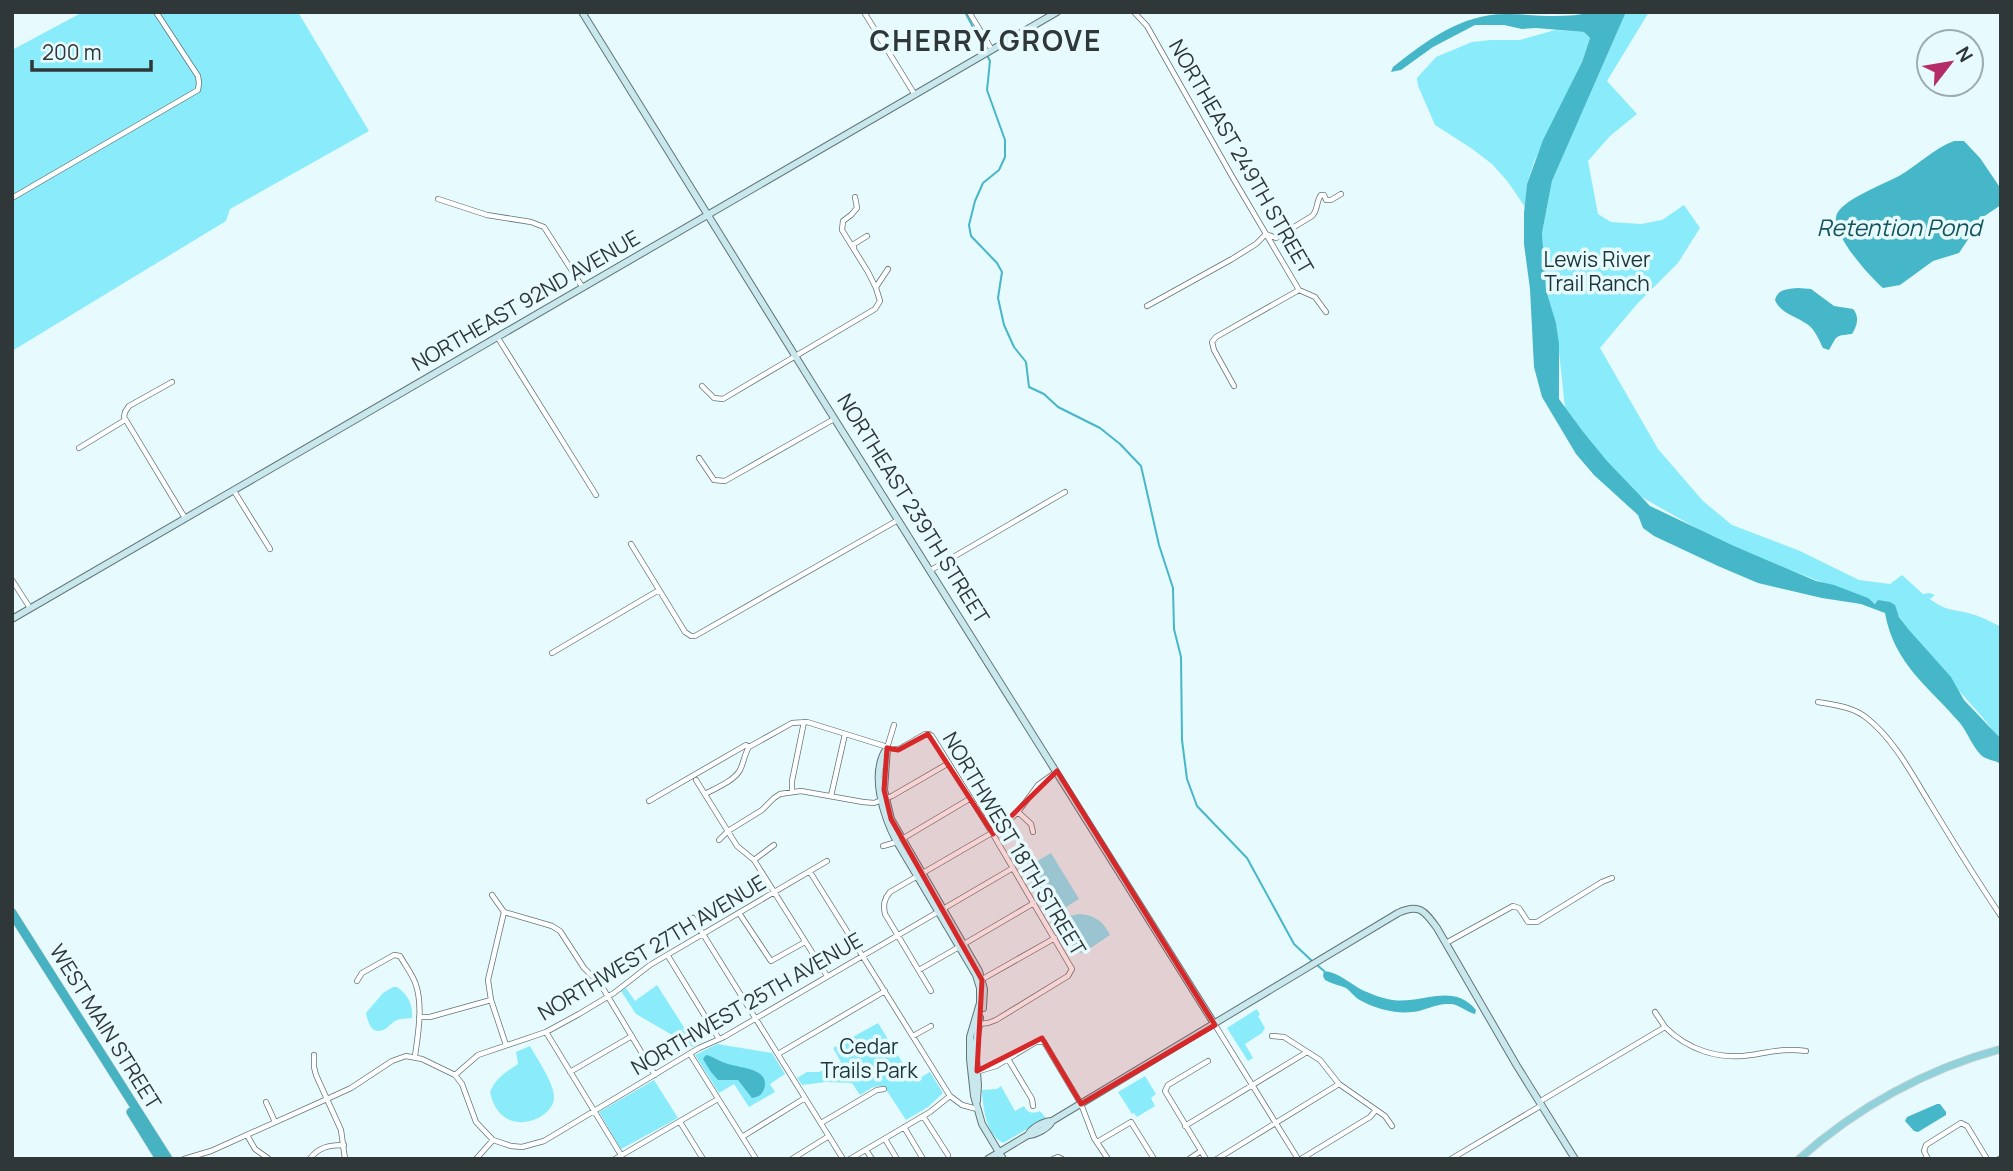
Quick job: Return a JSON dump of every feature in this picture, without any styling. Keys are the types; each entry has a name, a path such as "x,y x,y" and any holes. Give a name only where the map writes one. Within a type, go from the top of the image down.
{"highway":[{"name":"WEST MAIN STREET","path":"12,913 168,1159"},
{"name":"WEST MAIN STREET","path":"12,924 160,1159"}],"main road":[{"path":"1799,1159 1835,1130 1889,1095 1945,1068 2001,1049"}],"street":[{"path":"12,198 198,90 198,76 156,12"},
{"name":"NORTHEAST 239TH STREET","path":"582,12 1215,1025"},
{"path":"864,12 916,96"},
{"path":"969,12 992,51"},
{"name":"NORTHEAST 92ND AVENUE","path":"12,619 1057,12"},
{"name":"NORTHEAST 249TH STREET","path":"1134,12 1147,26 1300,290 1315,297 1326,312"},
{"path":"1147,306 1232,259 1256,244 1266,234 1276,239 1315,214 1321,195 1324,195 1326,200 1331,200 1341,194"},
{"path":"702,386 713,398 723,399 875,309 880,301 876,288 841,226 857,208 855,197"},
{"path":"438,199 487,215 531,222 544,227 583,289"},
{"path":"853,249 854,244 867,236"},
{"path":"876,288 888,269"},
{"path":"1234,386 1212,342 1216,337 1300,290"},
{"path":"498,338 596,495"},
{"path":"172,383 126,410 125,420 186,519"},
{"path":"699,458 714,480 725,481 835,419"},
{"path":"79,448 125,420"},
{"path":"234,491 270,549"},
{"path":"931,570 1065,492"},
{"path":"631,544 685,632 691,636 700,635 899,520"},
{"path":"12,580 30,609"},
{"path":"552,653 659,590"},
{"path":"1818,702 1856,711 1867,718 1896,749 1984,893 2001,916"},
{"path":"705,794 737,775 749,747 797,721 887,748"},
{"path":"792,791 804,722"},
{"path":"894,725 883,754 881,768 887,821 980,981 980,1003 970,1037 974,1096 984,1129 1001,1156"},
{"path":"831,796 845,734"},
{"name":"NORTHWEST 18TH STREET","path":"887,748 899,750 929,734 971,798 1071,965 1072,971 1068,976 996,1020 976,1023"},
{"path":"649,801 746,745 749,747"},
{"path":"719,840 777,796 792,791 863,803 883,800 949,763"},
{"path":"931,991 885,914 884,901 890,892 992,833 1018,812 1038,785 1057,771"},
{"path":"696,780 737,846 754,860 827,976"},
{"path":"883,846 900,840 971,798"},
{"path":"1018,812 1031,824 1034,832"},
{"path":"754,860 774,845"},
{"name":"NORTHWEST 27TH AVENUE","path":"455,1075 474,1058 546,1032 608,996 639,972 827,861"},
{"name":"NORTHWEST 25TH AVENUE","path":"493,1140 511,1146 531,1146 544,1141 1013,867"},
{"path":"810,872 950,1096 962,1105 977,1106"},
{"path":"1446,943 1513,906 1519,908 1528,922 1537,922 1612,878"},
{"path":"492,895 504,912 557,929 584,968 608,996 656,1075"},
{"path":"919,970 1034,903"},
{"path":"988,1159 1001,1156 1028,1135 1050,1125 1052,1121 1398,913 1413,908 1426,913 1446,943 1575,1159"},
{"path":"504,912 488,980 491,1000 506,1045"},
{"path":"739,913 769,960 774,961 805,942"},
{"path":"693,918 843,1159"},
{"path":"980,981 1055,938"},
{"path":"357,981 362,973 396,954 400,956 415,983 419,1017 415,1056"},
{"path":"667,956 719,1039"},
{"path":"778,1054 884,991"},
{"path":"419,1017 430,1017 491,1000"},
{"path":"1655,1012 1665,1027 1689,1045 1720,1056 1742,1056 1786,1049 1806,1051"},
{"path":"1215,1025 1299,1159 1370,1117 1376,1110"},
{"path":"913,1037 931,1026"},
{"path":"1451,1159 1665,1027"},
{"path":"546,1032 621,1155"},
{"path":"570,1072 632,1035"},
{"path":"1272,1036 1284,1037 1322,1062 1339,1084 1385,1116 1392,1126"},
{"path":"974,1072 990,1069 1036,1042 1043,1041 1081,1104 1097,1142 1108,1159"},
{"path":"1185,1126 1307,1052"},
{"path":"690,1054 755,1159"},
{"path":"314,1055 316,1075 341,1130 345,1159"},
{"path":"184,1159 211,1151 351,1088 392,1061 415,1056 455,1075 465,1091 476,1122 493,1140 476,1159"},
{"path":"1008,1059 1032,1099 1032,1106"},
{"path":"1206,1159 1165,1089 1208,1061"},
{"path":"1217,1159 1339,1084"},
{"path":"821,1123 877,1090 884,1089"},
{"path":"850,1159 936,1108 950,1096"},
{"path":"742,1137 805,1098"},
{"path":"615,1159 718,1099"},
{"path":"266,1102 275,1122"},
{"path":"923,1116 948,1155"},
{"path":"680,1122 703,1159"},
{"path":"1097,1142 1131,1122 1154,1159"},
{"path":"1928,1159 1924,1148 1927,1144 1963,1123 1987,1159"},
{"path":"904,1127 923,1159"},
{"path":"247,1135 255,1149 269,1159"},
{"path":"792,1159 829,1136"},
{"path":"885,1138 897,1159"},
{"path":"310,1159 324,1147 344,1144"},
{"path":"866,1150 872,1159"},
{"path":"1189,1159 1201,1151"},
{"path":"1053,1159 1061,1158"}],"highlighted area":[{"path":"928,734 993,834 1057,771 1215,1025 1081,1104 1042,1038 977,1071 982,980 891,819 884,790 887,748 898,750"}],"green space":[{"path":"83,12 298,12 369,131 230,209 226,221 12,351 12,50"},
{"name":"Lewis River Trail Ranch","path":"1626,12 1649,12 1607,81 1637,114 1610,136 1588,161 1598,214 1611,222 1641,224 1662,220 1684,205 1700,228 1678,263 1637,304 1600,348 1658,449 1703,501 1732,525 1800,551 1859,580 1890,584 1902,575 1923,594 1935,595 1930,599 1939,605 1977,616 2001,627 2001,741 1922,649 1889,602 1875,603 1736,549 1638,495 1597,452 1565,408 1556,324 1546,290 1542,233 1552,181"},
{"path":"1555,30 1584,32 1590,38 1582,62 1534,162 1527,184 1525,207 1492,164 1435,125 1417,78 1436,57 1472,42 1520,40"},
{"path":"1051,853 1079,899 1052,916 1024,869"},
{"path":"1079,914 1098,920 1110,935 1083,953 1077,952 1061,922"},
{"path":"657,985 687,1032 693,1029 701,1042 693,1047 636,1014 621,991 626,988 635,1001"},
{"path":"397,987 407,997 412,1008 412,1018 397,1020 381,1031 374,1030 366,1013 383,993"},
{"path":"1257,1009 1265,1028 1245,1044 1253,1058 1248,1061 1227,1028"},
{"name":"Cedar Trails Park","path":"878,1023 914,1081 930,1072 943,1093 928,1107 906,1120 882,1086 860,1095 852,1083 802,1085 797,1078 807,1072 819,1072 841,1062 833,1048"},
{"path":"717,1044 772,1053 785,1074 770,1084 775,1092 749,1107 734,1084 719,1093 695,1055"},
{"path":"530,1046 548,1077 554,1096 546,1113 526,1122 515,1122 504,1117 496,1108 490,1092 498,1079 518,1064 516,1052"},
{"path":"1145,1076 1156,1094 1151,1098 1155,1106 1137,1117 1132,1114 1118,1092"},
{"path":"654,1080 678,1118 621,1149 599,1112"},
{"path":"1001,1086 1015,1111 1024,1106 1031,1112 1040,1111 1046,1118 1003,1143 989,1127 982,1090 997,1089"}],"water":[{"path":"1626,12 1552,181 1542,233 1546,290 1559,344 1559,399 1607,461 1650,506 1816,581 1868,598 1875,604 1878,600 1895,605 1899,617 1951,677 1964,700 2001,739 2001,764 1981,755 1960,723 1914,674 1896,647 1885,613 1861,604 1758,583 1654,536 1643,528 1638,515 1594,475 1576,454 1542,397 1534,367 1530,289 1524,244 1527,184 1543,140 1582,62 1590,38 1584,32 1475,25 1433,47 1401,70 1391,72 1393,67 1433,38 1477,18 1510,14 1561,16"},
{"name":"Retention Pond","path":"1954,141 1964,141 1980,158 2001,189 2001,205 1974,223 1970,228 1969,238 1959,253 1933,261 1900,285 1883,288 1860,264 1844,241 1838,230 1838,212 1857,197 1899,176 1939,148"},
{"path":"1798,288 1811,289 1834,306 1853,309 1857,322 1852,334 1837,337 1829,350 1823,348 1810,326 1785,312 1775,300 1781,292"},
{"path":"1324,971 1340,976 1362,990 1389,999 1458,997 1476,1010 1475,1014 1450,1004 1412,1012 1384,1010 1358,999 1346,988 1325,980"},
{"path":"707,1055 759,1073 765,1082 762,1093 752,1098 738,1080 718,1080 703,1059"},
{"path":"1940,1104 1946,1115 1918,1132 1905,1121 1907,1117"}],"waterway":[{"path":"965,12 985,50"},
{"path":"987,55 990,61 987,90 1005,140 1005,157 999,170 983,183 975,201 969,225 971,236 1002,272 998,298 1004,325 1014,347 1026,362 1029,387 1044,394 1058,407 1100,428 1141,466 1159,545 1173,588 1174,629 1181,657 1182,740 1187,779 1197,806 1247,858 1294,944 1312,961"},
{"path":"1317,965 1324,971"}],"district":[{"name":"CHERRY GROVE","path":"986,41"}]}
